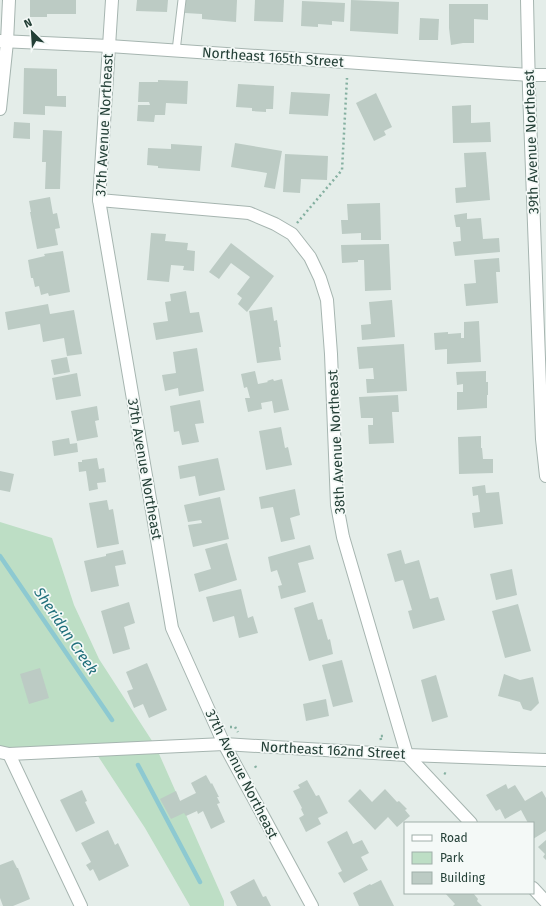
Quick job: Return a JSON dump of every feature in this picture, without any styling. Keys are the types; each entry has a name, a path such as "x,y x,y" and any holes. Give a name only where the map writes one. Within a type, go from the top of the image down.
{"street":[{"path":"0,109 4,41 9,0"},
{"name":"37th Avenue Northeast","path":"112,0 99,200 172,628 224,744 312,906"},
{"name":"39th Avenue Northeast","path":"527,0 542,439 546,476"},
{"name":"Northeast 165th Street","path":"4,41 109,46 546,75"},
{"name":"38th Avenue Northeast","path":"99,200 249,213 275,224 292,234 310,257 320,278 327,300 331,354 337,505 343,537 407,755 471,822"},
{"name":"Northeast 162nd Street","path":"5,753 224,744 407,755 546,760"},
{"path":"5,753 81,906"},
{"path":"534,889 546,902"}],"lane":[{"path":"176,51 182,0"}],"path":[{"path":"289,233 342,170 347,78"},
{"path":"228,727 235,727 239,735"},
{"path":"381,741 380,736 385,736"},
{"path":"444,773 448,775"}],"green space":[{"path":"0,522 52,538 74,605 99,659 156,747 224,901 224,906 190,906 145,828 94,750 0,752"}],"building":[{"path":"30,0 76,0 76,14 47,14 47,17 30,17"},
{"path":"137,0 168,0 167,12 136,11"},
{"path":"186,0 237,0 236,22 202,19 202,14 185,13"},
{"path":"255,0 284,0 283,22 254,21"},
{"path":"351,0 399,2 398,34 350,31"},
{"path":"302,1 345,3 344,22 332,21 332,25 318,24 318,27 301,26"},
{"path":"449,4 488,4 488,20 474,19 474,43 451,45"},
{"path":"420,18 439,19 438,40 419,40"},
{"path":"24,68 57,69 57,96 66,96 66,107 45,106 45,115 23,114"},
{"path":"158,80 188,81 187,104 166,103 165,115 155,115 154,122 137,121 138,105 150,105 149,102 138,102 139,82 158,82"},
{"path":"238,84 274,86 273,109 266,109 266,112 252,111 252,108 236,107"},
{"path":"291,92 330,94 328,116 289,114"},
{"path":"376,93 392,127 384,131 386,135 374,141 356,103"},
{"path":"471,105 471,123 490,122 491,142 453,143 452,106"},
{"path":"14,122 30,123 30,139 13,138"},
{"path":"43,130 62,131 60,189 45,189 46,162 42,162"},
{"path":"235,143 282,151 275,189 264,187 267,173 231,167"},
{"path":"171,144 202,146 200,171 158,168 158,166 147,165 148,148 171,149"},
{"path":"486,152 490,200 456,203 455,188 466,187 464,153"},
{"path":"285,154 328,156 327,180 301,179 300,193 283,192"},
{"path":"50,197 53,214 57,213 60,228 55,229 58,245 37,249 29,201"},
{"path":"380,203 381,240 361,240 361,233 342,234 341,220 348,220 347,204"},
{"path":"467,213 467,219 481,218 483,239 499,238 500,252 455,256 453,242 461,241 460,227 456,227 454,215"},
{"path":"151,233 166,234 165,241 188,243 187,250 195,251 194,271 183,270 184,266 171,265 169,282 147,280"},
{"path":"231,243 274,276 247,312 238,304 242,298 237,294 250,277 231,263 219,279 209,272"},
{"path":"389,244 391,290 365,291 364,260 342,263 341,245"},
{"path":"63,251 70,292 49,296 48,293 41,295 39,286 35,287 33,278 31,278 28,260 45,256 44,254"},
{"path":"499,258 500,272 496,272 498,303 466,306 464,284 476,283 474,260"},
{"path":"186,291 190,313 199,312 203,332 156,340 153,323 168,321 165,302 171,301 170,294"},
{"path":"392,300 395,337 362,340 361,325 371,324 369,302"},
{"path":"48,304 50,314 74,310 82,354 67,356 64,338 43,342 40,324 8,330 5,312"},
{"path":"272,307 274,321 277,320 281,347 279,347 281,360 257,363 249,311"},
{"path":"479,321 481,362 447,364 447,349 435,350 434,333 461,333 461,338 464,338 464,322"},
{"path":"404,344 407,391 367,393 366,379 374,379 373,368 359,369 357,347"},
{"path":"197,348 204,391 179,396 178,388 165,391 162,375 176,373 173,352"},
{"path":"67,357 70,372 54,375 51,360"},
{"path":"255,371 258,384 268,382 267,381 273,379 274,381 282,379 289,410 274,413 272,401 261,403 262,409 248,412 245,398 250,398 247,387 244,388 241,374"},
{"path":"486,371 486,382 488,382 487,408 457,410 457,392 463,392 463,384 457,385 456,372"},
{"path":"77,373 81,396 56,400 52,378"},
{"path":"398,395 399,412 392,412 394,443 369,444 368,425 373,425 373,418 361,418 359,397"},
{"path":"200,400 204,423 195,424 199,442 182,445 179,431 174,432 170,406"},
{"path":"97,406 99,420 95,421 98,437 77,441 71,411"},
{"path":"281,427 285,448 288,447 292,465 266,470 259,431"},
{"path":"481,436 483,459 493,459 493,473 459,474 458,437"},
{"path":"69,438 70,444 77,443 78,452 54,456 52,441"},
{"path":"97,458 99,469 104,468 106,482 97,483 98,489 89,491 86,471 79,472 78,462"},
{"path":"218,458 225,490 199,496 195,476 180,479 178,466"},
{"path":"0,471 14,474 10,492 0,490"},
{"path":"485,485 486,493 499,492 503,524 474,528 472,513 480,512 478,495 473,496 472,487"},
{"path":"295,489 300,515 290,518 295,539 281,542 273,507 261,509 259,497"},
{"path":"220,497 229,539 193,547 188,525 202,523 201,520 188,522 184,505"},
{"path":"107,500 109,510 113,509 119,544 97,548 89,503"},
{"path":"227,543 237,580 199,592 194,574 211,569 205,549"},
{"path":"310,545 314,559 298,563 306,592 281,599 278,586 282,585 277,570 271,572 268,557"},
{"path":"123,550 126,564 115,566 119,586 91,592 84,561"},
{"path":"401,550 405,564 419,560 430,599 438,597 445,620 413,629 408,611 412,610 403,580 395,582 387,554"},
{"path":"512,569 517,595 496,600 490,574"},
{"path":"241,589 248,618 253,616 258,633 239,638 234,616 213,622 206,597"},
{"path":"129,602 135,623 124,627 130,649 113,654 101,611"},
{"path":"313,602 318,620 322,619 328,640 330,639 333,654 309,661 294,608"},
{"path":"518,604 531,651 505,658 492,611"},
{"path":"342,660 353,702 333,707 322,665"},
{"path":"147,663 167,710 149,718 143,704 134,708 127,691 133,689 126,672"},
{"path":"40,668 49,698 29,704 20,674"},
{"path":"504,674 520,680 533,677 539,703 531,711 523,709 520,702 498,696"},
{"path":"436,675 448,717 432,722 421,680"},
{"path":"326,699 329,716 306,721 303,704"},
{"path":"206,775 219,797 217,797 220,803 217,804 225,822 211,829 203,811 198,814 197,811 186,816 184,813 171,819 160,799 176,791 180,801 196,793 191,783"},
{"path":"307,780 316,796 319,795 328,813 318,818 321,824 306,832 299,818 304,815 301,809 302,808 293,791 300,788 298,785"},
{"path":"506,784 508,789 515,785 525,801 542,791 546,798 546,831 534,838 534,822 527,822 521,810 505,819 500,809 496,811 486,795"},
{"path":"360,789 372,802 385,789 397,802 399,801 407,809 405,810 410,816 397,827 388,817 375,830 348,801"},
{"path":"82,790 87,801 85,802 95,823 76,832 60,800"},
{"path":"108,830 115,845 118,843 129,866 99,881 93,869 90,871 86,865 91,862 81,843"},
{"path":"347,831 353,844 362,840 369,853 361,857 368,870 344,883 338,873 342,871 327,842"},
{"path":"546,840 546,860 543,857 545,854 538,847"},
{"path":"13,860 18,868 30,899 13,906 3,906 0,898 0,865"},
{"path":"254,879 263,897 266,896 271,906 237,906 230,892"},
{"path":"381,880 394,906 359,906 353,893"},
{"path":"446,894 474,894 478,899 477,901 482,906 453,906 455,904"}],"waterway":[{"name":"Sheridan Creek","path":"0,556 112,720"},
{"name":"Sheridan Creek","path":"138,765 200,882"}]}
